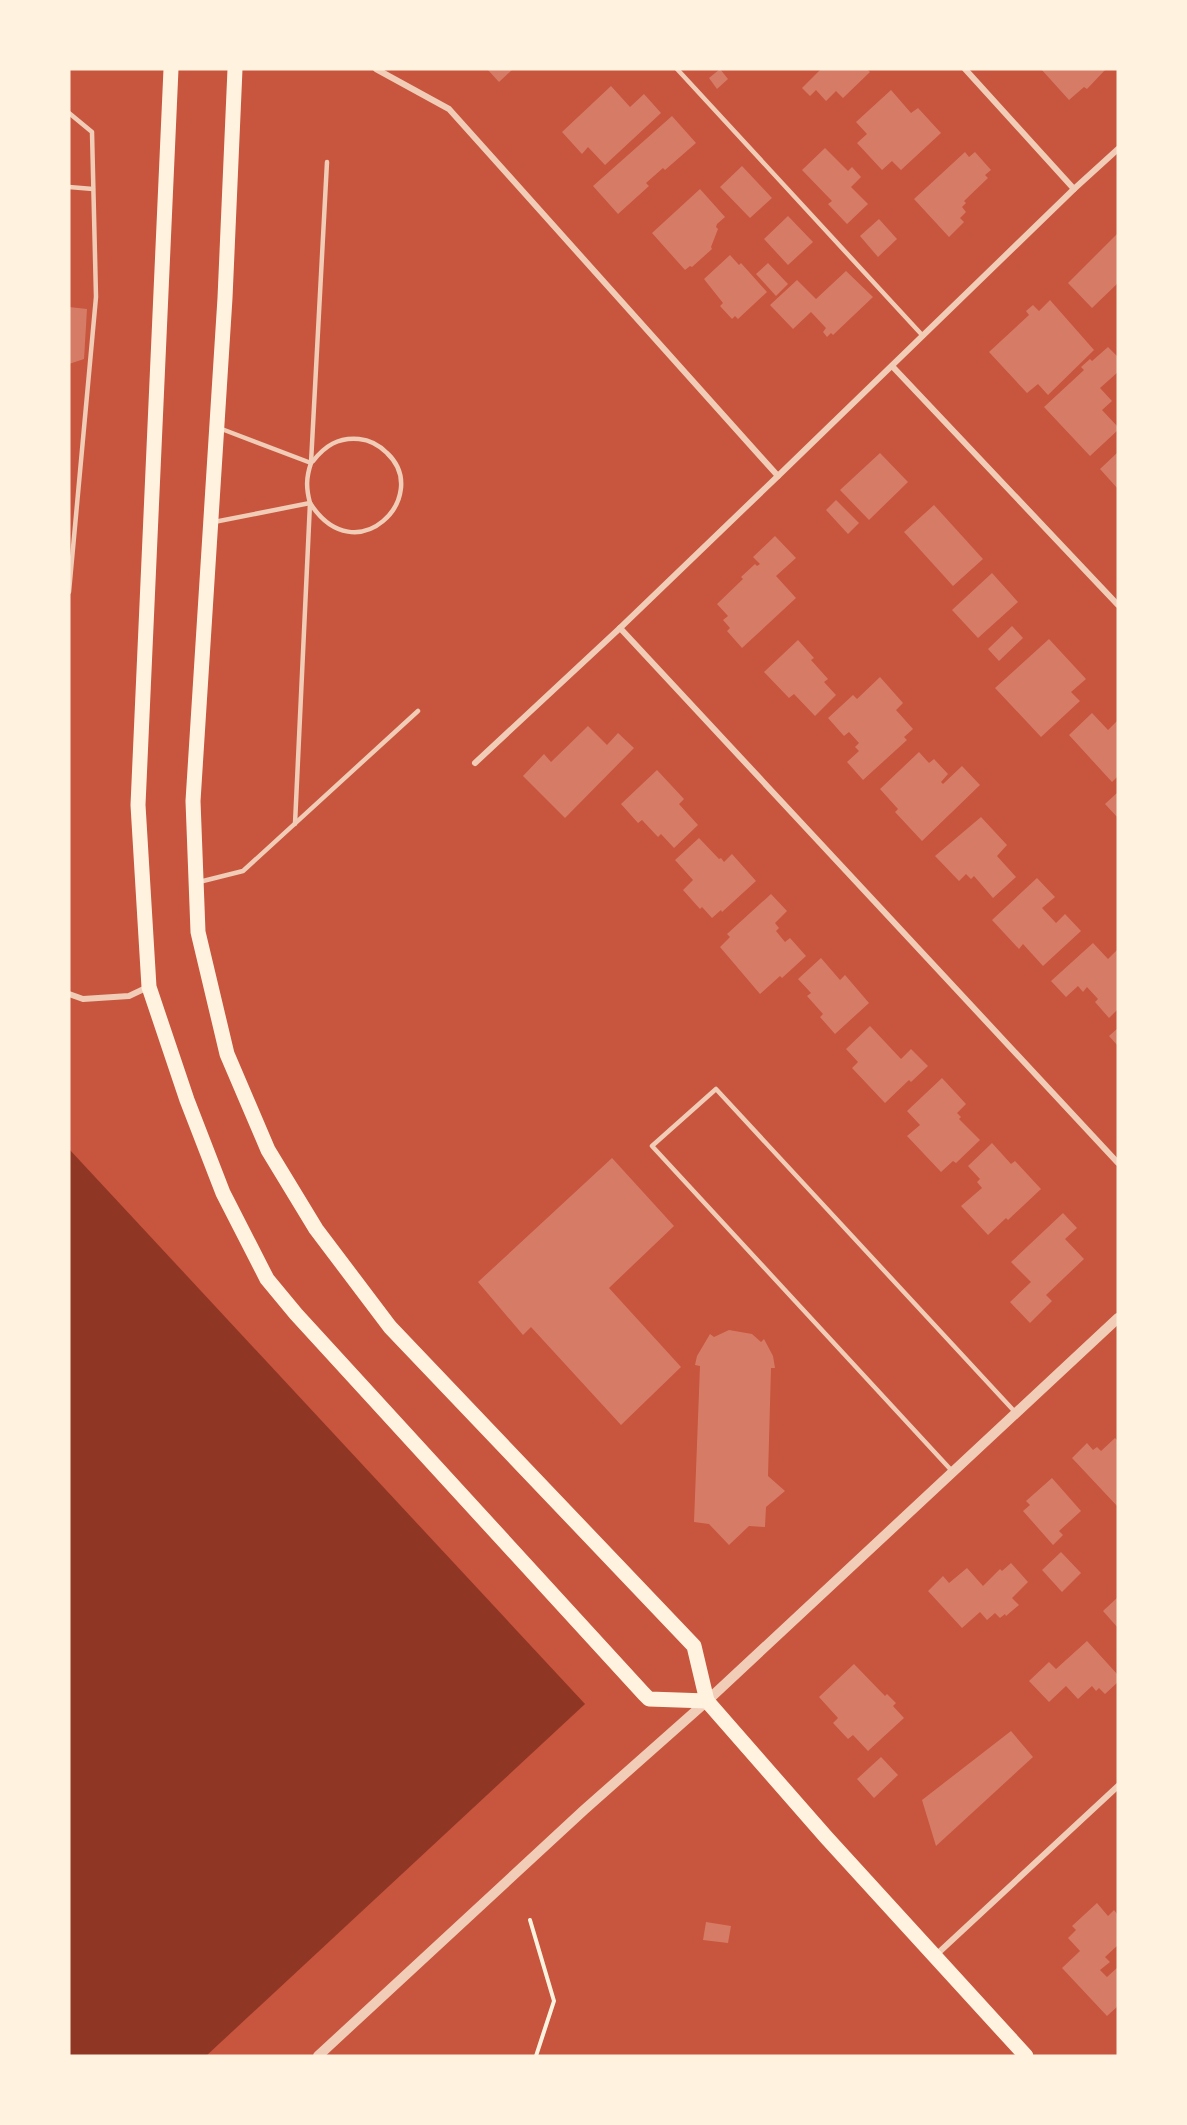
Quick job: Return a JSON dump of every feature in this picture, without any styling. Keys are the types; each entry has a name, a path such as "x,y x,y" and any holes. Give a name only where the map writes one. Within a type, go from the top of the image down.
{"main road":[{"path":"171,69 138,805 149,987 187,1100 224,1193 267,1279 296,1314 649,1699 707,1701"},
{"path":"235,69 225,298 193,801 198,932 227,1054 268,1150 316,1229 390,1327 694,1646 707,1701 1026,2056"}],"street":[{"path":"376,69 449,109 778,476"},
{"path":"965,69 1074,189"},
{"path":"475,763 620,628 1118,149"},
{"path":"892,366 1118,605"},
{"path":"620,628 1118,1163"},
{"path":"69,994 83,999 129,996 149,987"},
{"path":"318,2056 575,1818 707,1701 1118,1317"},
{"path":"934,1956 1118,1786"}],"lane":[{"path":"678,69 922,336"},
{"path":"69,113 92,132 96,297 69,592"},
{"path":"311,463 321,451 334,442 350,438 365,439 380,446 391,457 398,471 400,487 398,502 389,516 377,526 362,531 346,532 331,526 319,517 310,503 306,490 311,463 327,162"},
{"path":"69,187 93,189"},
{"path":"217,427 311,463"},
{"path":"211,522 310,503"},
{"path":"295,824 310,503"},
{"path":"196,882 243,871 418,711"},
{"path":"952,1471 652,1146 716,1089 1015,1412"}],"path":[{"path":"530,1920 554,2001 536,2056"}],"shaded area":[{"path":"69,1149 585,1704 206,2056 69,2056"}],"building":[{"path":"487,69 513,69 499,82"},
{"path":"720,69 728,79 717,89 709,78"},
{"path":"821,69 867,69 870,72 843,98 836,91 826,101 816,90 810,96 802,88"},
{"path":"1041,69 1106,69 1087,89 1084,87 1069,100"},
{"path":"611,86 630,107 644,94 661,113 605,165 588,147 582,154 562,132"},
{"path":"891,90 911,113 918,108 941,133 901,170 892,161 882,170 857,143 867,134 856,122"},
{"path":"672,116 696,143 646,183 649,186 618,214 593,186"},
{"path":"825,148 848,171 852,167 861,177 851,187 868,204 847,224 828,204 832,201 802,170"},
{"path":"965,152 969,157 975,152 991,170 985,175 988,178 964,201 966,203 962,207 966,212 960,218 964,222 949,237 914,199"},
{"path":"742,166 772,198 750,218 720,187"},
{"path":"700,189 725,217 717,224 718,229 712,249 692,267 685,270 652,233"},
{"path":"788,216 813,242 788,265 764,239"},
{"path":"879,219 897,239 878,257 860,236"},
{"path":"1118,233 1118,283 1092,308 1068,283"},
{"path":"730,255 739,265 741,263 767,292 738,319 735,316 732,319 720,306 723,303 704,279"},
{"path":"768,263 788,284 776,296 756,274"},
{"path":"846,271 873,297 833,335 831,333 827,337 823,332 826,328 811,312 793,329 770,305 797,280 816,299"},
{"path":"1050,300 1094,350 1048,395 1038,384 1027,393 989,352 1029,315 1026,311 1033,305 1039,311"},
{"path":"69,307 87,309 84,359 69,364"},
{"path":"1108,347 1118,357 1118,372 1100,388 1112,401 1102,410 1118,427 1118,430 1090,456 1044,407 1084,370 1081,367"},
{"path":"1118,452 1118,489 1100,469"},
{"path":"880,453 908,482 869,520 840,490"},
{"path":"836,500 859,523 848,534 826,510"},
{"path":"934,505 983,559 953,586 904,532"},
{"path":"775,536 796,558 776,576 796,598 742,648 727,631 730,628 723,620 728,616 717,604 743,579 741,577 755,564 757,566 760,564 753,557"},
{"path":"992,573 1018,602 978,638 952,610"},
{"path":"1012,626 1023,638 999,661 988,649"},
{"path":"1049,639 1086,679 1071,692 1080,701 1041,737 995,688"},
{"path":"798,640 814,658 811,660 828,679 824,682 836,695 815,716 794,694 789,698 764,672"},
{"path":"880,677 903,703 896,710 913,729 904,737 907,740 863,780 847,762 859,751 855,747 859,743 849,732 844,736 828,718 853,695 857,699"},
{"path":"1092,713 1108,730 1118,720 1118,776 1112,782 1069,735"},
{"path":"588,726 607,745 618,733 634,748 565,818 523,776 544,754 551,762"},
{"path":"919,752 929,763 934,759 948,774 941,782 943,784 962,766 980,785 922,841 895,812 898,809 880,789"},
{"path":"657,770 684,799 679,804 698,825 674,848 661,834 658,837 642,820 638,823 621,804"},
{"path":"1118,792 1118,818 1105,804"},
{"path":"981,817 1007,845 997,856 1016,877 993,898 974,876 971,879 966,874 959,881 935,856"},
{"path":"699,838 724,862 732,854 756,881 722,912 721,910 712,918 702,907 700,909 683,890 693,880 675,860"},
{"path":"1037,878 1055,897 1042,908 1056,923 1065,914 1081,931 1043,966 1023,944 1019,949 992,920"},
{"path":"771,894 787,911 775,923 779,928 776,931 785,942 790,938 806,956 760,994 720,947 730,937 727,934"},
{"path":"1093,943 1108,959 1118,949 1118,1009 1109,1018 1095,1002 1098,999 1087,987 1083,992 1078,986 1066,997 1051,981"},
{"path":"821,958 840,980 845,975 869,1003 835,1034 820,1017 823,1014 807,996 811,993 798,979"},
{"path":"870,1026 901,1059 911,1049 928,1066 885,1103 852,1068 858,1062 846,1049"},
{"path":"1118,1028 1118,1046 1109,1036"},
{"path":"942,1078 966,1104 957,1113 961,1117 959,1119 980,1140 956,1163 953,1161 941,1172 907,1136 920,1125 907,1111"},
{"path":"992,1143 1011,1164 1015,1161 1041,1189 988,1235 961,1206 982,1188 977,1182 980,1179 968,1166"},
{"path":"612,1158 674,1226 609,1288 681,1367 621,1425 531,1327 523,1335 478,1282"},
{"path":"1063,1213 1077,1228 1065,1239 1084,1259 1046,1295 1052,1301 1030,1323 1010,1302 1031,1282 1011,1262"},
{"path":"729,1330 752,1334 761,1342 764,1339 773,1356 775,1368 771,1368 768,1476 785,1491 766,1507 765,1527 749,1526 729,1545 709,1524 694,1522 700,1366 695,1365 697,1356 710,1334 714,1337"},
{"path":"1115,1438 1118,1441 1118,1507 1072,1458 1087,1443 1093,1450 1097,1447 1101,1451"},
{"path":"1052,1478 1081,1511 1059,1531 1063,1535 1053,1545 1023,1511 1030,1505 1026,1501"},
{"path":"1061,1552 1081,1573 1062,1592 1042,1570"},
{"path":"1011,1563 1028,1582 1012,1598 1019,1605 1006,1616 1005,1614 1000,1618 995,1613 987,1620 980,1612 962,1628 928,1591 943,1576 949,1583 967,1568 983,1586 1000,1569 1002,1571"},
{"path":"1118,1597 1118,1628 1103,1611"},
{"path":"1087,1641 1118,1675 1118,1682 1105,1694 1099,1688 1096,1691 1092,1686 1078,1699 1066,1686 1049,1702 1029,1681 1049,1662 1056,1669"},
{"path":"854,1664 885,1696 887,1694 896,1703 893,1706 904,1718 868,1751 853,1735 848,1739 833,1723 838,1718 819,1697"},
{"path":"1011,1731 1033,1757 936,1846 922,1800"},
{"path":"881,1757 898,1775 874,1798 857,1779"},
{"path":"1097,1903 1108,1916 1114,1910 1118,1915 1118,1945 1105,1957 1110,1962 1100,1970 1107,1977 1118,1967 1118,2006 1107,2016 1062,1968 1080,1951 1068,1938 1076,1930 1072,1926"},
{"path":"706,1922 731,1926 728,1943 703,1940"}]}
